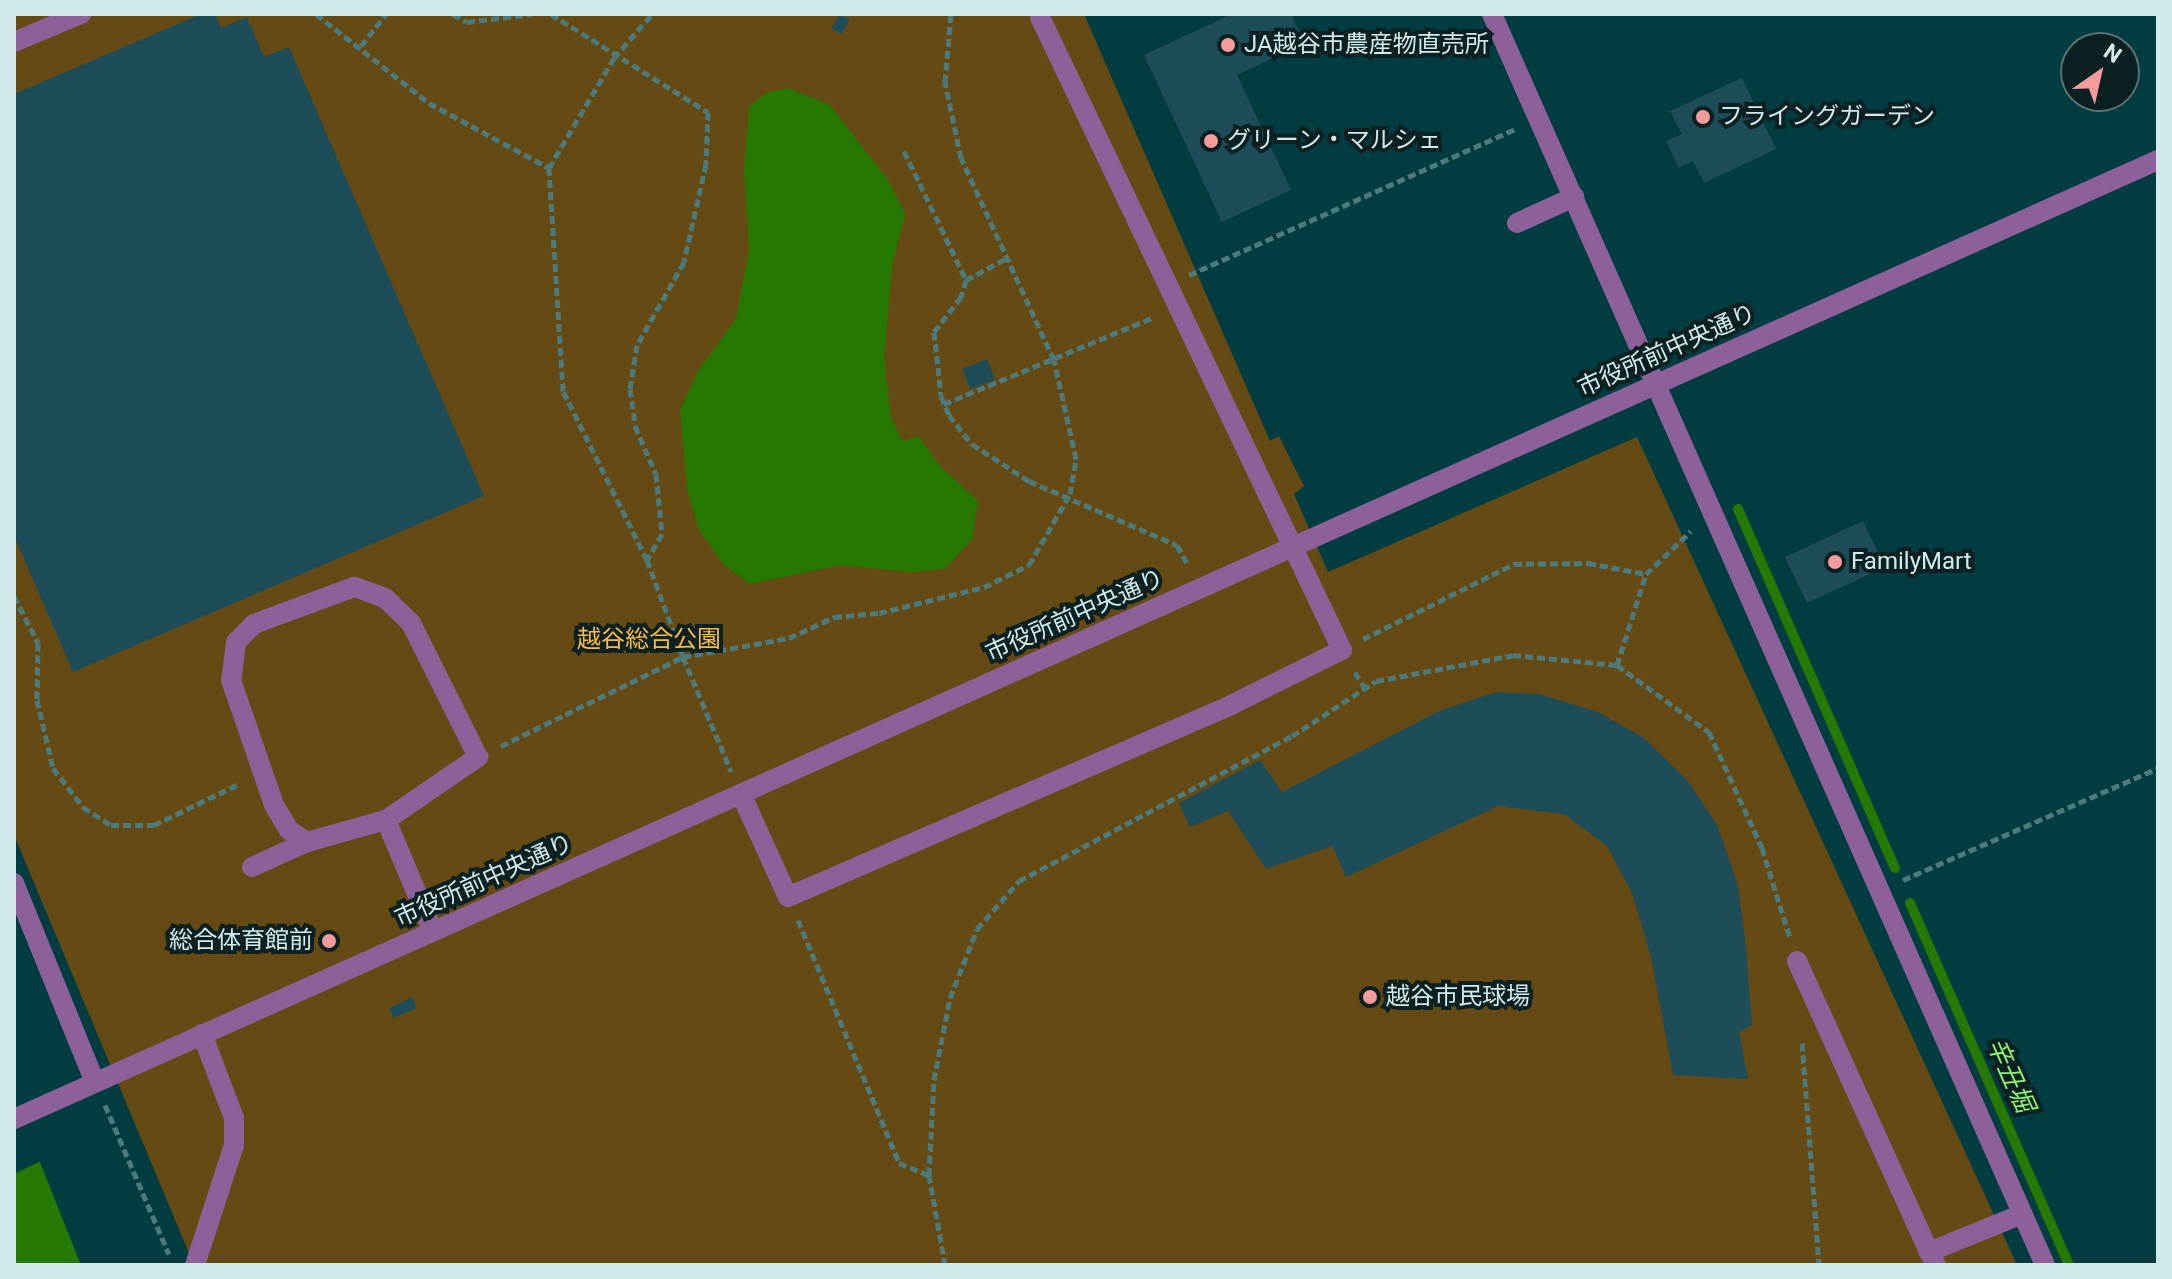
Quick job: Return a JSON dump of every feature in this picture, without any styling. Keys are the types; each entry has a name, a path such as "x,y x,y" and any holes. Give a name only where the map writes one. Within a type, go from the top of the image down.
{"street":[{"path":"14,42 81,14"},
{"path":"1492,14 2045,1265"},
{"path":"741,794 788,897 1231,705 1342,650 1204,379 1177,307 1138,239 1040,17"},
{"name":"市役所前中央通り","path":"14,1119 2158,160"},
{"path":"1517,223 1574,197"},
{"path":"252,867 307,842 386,820 478,757 411,623 385,598 354,587 254,624 236,642 231,680 260,772 289,830 307,842"},
{"path":"386,820 433,932"},
{"path":"14,883 95,1082"},
{"path":"1797,961 1932,1259 2022,1214"},
{"path":"195,1265 234,1145 230,1106 202,1034"}],"path":[{"path":"316,14 361,46 429,103 549,168"},
{"path":"361,46 386,14"},
{"path":"453,14 467,22 532,14"},
{"path":"551,14 614,58 708,112 706,164 684,262 637,345 630,389 635,426 656,474 662,534 647,560"},
{"path":"652,14 614,58 549,168 563,391 647,560 683,657 741,794"},
{"path":"478,757 683,657 789,638 834,617 879,613 984,587 1029,565 1070,494 1076,459 1054,360 961,158 945,82 951,14"},
{"path":"1167,285 1539,119"},
{"path":"904,151 966,280 961,297 934,332 944,404 972,444 1029,481 1070,494 1177,545 1200,589"},
{"path":"966,280 1005,259"},
{"path":"944,404 1177,307"},
{"path":"1617,665 1646,574 1712,511"},
{"path":"1342,650 1514,564 1588,563 1646,574"},
{"path":"14,596 38,643 37,700 53,768 83,807 111,825 154,825 260,772"},
{"path":"945,1265 929,1175 934,1080 950,998 977,929 1019,881 1292,736 1376,681 1513,655 1617,665 1709,732 1762,848 1797,961"},
{"path":"1918,874 2158,768"},
{"path":"788,897 899,1163 929,1175"},
{"path":"1802,1039 1819,1265"},
{"path":"95,1082 174,1265"}],"green space":[{"name":"越谷総合公園","path":"14,14 1084,14 1270,441 1279,436 1304,486 1294,494 1328,572 1637,437 2017,1265 194,1265 14,835"}],"shaded area":[{"path":"788,88 830,105 888,180 905,214 892,265 884,360 891,418 902,441 918,436 940,466 978,501 972,539 945,569 911,572 841,565 750,584 723,564 698,528 687,488 680,410 698,371 736,319 749,250 744,169 749,107 766,93"},
{"path":"14,1097 81,1265 14,1265"}],"pier":[{"path":"14,1093 43,1160 14,1174"}],"building":[{"path":"201,14 215,14 221,28 247,17 264,57 289,47 484,496 73,672 14,536 14,94"},
{"path":"840,14 850,20 841,34 831,28"},
{"path":"1232,14 1291,14 1304,43 1237,75 1291,190 1222,222 1144,55"},
{"path":"1742,78 1776,149 1704,183 1693,161 1679,168 1666,141 1682,134 1670,111"},
{"path":"987,359 995,380 970,389 962,369"},
{"name":"FamilyMart","path":"1863,521 1885,567 1807,603 1785,557"},
{"path":"1496,692 1539,694 1598,712 1644,738 1688,781 1717,825 1737,882 1745,938 1752,1025 1739,1032 1748,1079 1673,1075 1651,957 1632,893 1607,846 1564,814 1498,806 1346,877 1332,846 1266,869 1228,811 1190,827 1179,803 1260,760 1282,792 1439,711"},
{"path":"412,997 417,1008 393,1018 389,1008"}],"waterway":[{"name":"辛丑堀","path":"1738,509 1895,868"},
{"name":"辛丑堀","path":"1910,903 2069,1265"}],"place":[{"name":"JA越谷市農産物直売所","path":"1228,45"},
{"name":"フライングガーデン","path":"1703,117"},
{"name":"グリーン・マルシェ","path":"1211,141"},
{"name":"FamilyMart","path":"1835,562"},
{"name":"総合体育館前","path":"329,941"},
{"name":"越谷市民球場","path":"1370,997"}]}
